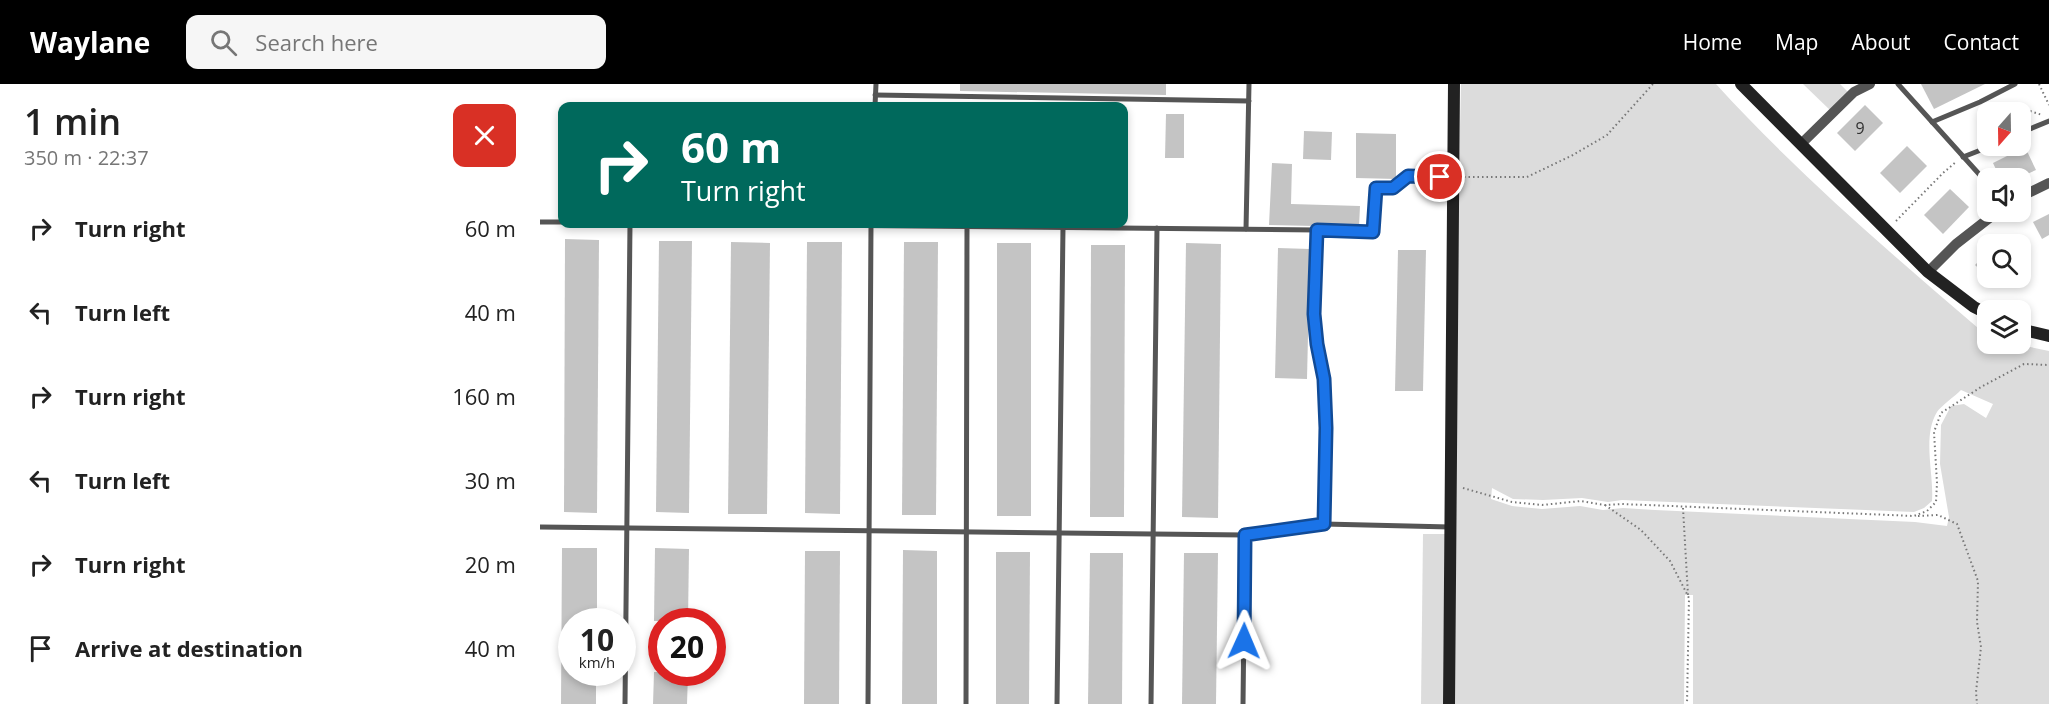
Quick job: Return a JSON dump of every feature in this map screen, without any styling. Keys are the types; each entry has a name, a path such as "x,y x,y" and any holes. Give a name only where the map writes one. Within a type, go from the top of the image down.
{"street":[{"path":"1449,704 1454,84"},
{"path":"1740,84 1928,272 1977,308"},
{"path":"1801,144 1850,88 1870,84"},
{"path":"2031,192 2049,183"},
{"path":"1928,272 1956,244 1984,222"},
{"path":"2031,332 2049,336"}],"lane":[{"path":"875,102 876,84"},
{"path":"1246,229 1249,84"},
{"path":"1898,84 1977,172"},
{"path":"1980,102 2015,84"},
{"path":"875,95 1249,101"},
{"path":"1932,122 1977,103"},
{"path":"2031,128 2049,119"},
{"path":"1963,157 1977,152"},
{"path":"1128,228 1373,232 1376,188 1393,188 1408,176 1453,177"},
{"path":"540,222 558,222"},
{"path":"625,704 630,228"},
{"path":"868,704 871,228"},
{"path":"966,704 967,228"},
{"path":"1057,704 1063,228"},
{"path":"1151,704 1157,228"},
{"path":"1317,230 1314,314 1324,379 1326,428 1324,524"},
{"path":"540,527 1153,535 1245,535 1324,524 1450,527"},
{"path":"1244,704 1245,535"}],"path":[{"path":"1453,177 1527,177 1573,155 1607,135 1653,84"},
{"path":"2040,84 2049,105"},
{"path":"2031,112 2049,119"},
{"path":"1887,230 1943,172 1963,157"},
{"path":"1914,516 1927,512 1936,502 1934,432 1941,413 1981,387 2024,364 2049,365"},
{"path":"1450,485 1497,496 1512,502 1542,505 1581,501 1605,505 1938,515 1957,524 1978,580 1977,622 1982,647 1976,692 1977,704"},
{"path":"1605,505 1641,530 1670,561 1689,598"},
{"path":"1683,507 1689,598 1687,704"}],"shaded area":[{"path":"1461,84 1716,84 1843,210 1977,327 1977,354 2031,354 2031,347 2049,351 2049,704 1693,704 1693,595 1685,595 1684,704 1453,704","holes":["1961,390 1993,404 1986,418 1964,404 1951,406 1941,425 1940,464 1949,517 1947,526 1915,522 1623,508 1603,510 1580,506 1542,509 1512,506 1491,499 1492,488 1513,499 1582,498 1608,502 1622,500 1914,512 1924,508 1932,501 1929,444 1937,412"]},
{"path":"1803,84 1840,84 1849,93 1831,111"},
{"path":"1423,534 1445,534 1443,704 1421,704"}],"building":[{"path":"960,84 1166,84 1166,95 960,91"},
{"path":"1921,84 1985,84 1934,109"},
{"path":"1865,105 1883,123 1855,151 1837,133"},
{"path":"1166,114 1184,114 1184,158 1165,158"},
{"path":"1304,131 1332,132 1331,160 1303,159"},
{"path":"1356,133 1396,134 1396,179 1356,178"},
{"path":"1907,146 1927,166 1900,193 1880,173"},
{"path":"2007,156 2029,156 2036,170 2031,172 2031,168 1995,168 1993,163"},
{"path":"1272,163 1292,164 1291,204 1360,206 1359,227 1269,225"},
{"path":"1950,189 1969,207 1943,234 1924,215"},
{"path":"2049,214 2049,235 2042,239 2033,222"},
{"path":"565,239 599,240 597,513 564,512"},
{"path":"659,241 692,241 689,513 656,512"},
{"path":"731,242 770,243 767,514 728,514"},
{"path":"807,242 842,242 840,514 805,513"},
{"path":"904,242 938,242 936,515 902,515"},
{"path":"997,243 1031,243 1031,516 997,516"},
{"path":"1186,243 1221,244 1218,518 1182,517"},
{"path":"1091,245 1125,245 1124,517 1090,517"},
{"path":"1278,248 1310,249 1307,379 1275,378"},
{"path":"1398,250 1426,250 1423,391 1395,391"},
{"path":"562,548 597,548 597,608 562,608"},
{"path":"655,548 689,549 688,608 654,608"},
{"path":"903,550 937,551 937,704 902,704"},
{"path":"805,551 840,551 839,704 804,704"},
{"path":"996,552 1030,552 1029,704 996,704"},
{"path":"1090,553 1123,553 1122,704 1088,704"},
{"path":"1184,553 1218,553 1216,704 1182,704"},
{"path":"561,686 596,686 596,704 561,704"},
{"path":"654,686 688,686 687,704 653,704"}],"route":[{"path":"1244,641 1245,535 1324,524 1326,428 1324,379 1314,314 1317,230 1373,232 1376,188 1393,188 1408,176 1440,177"}]}
